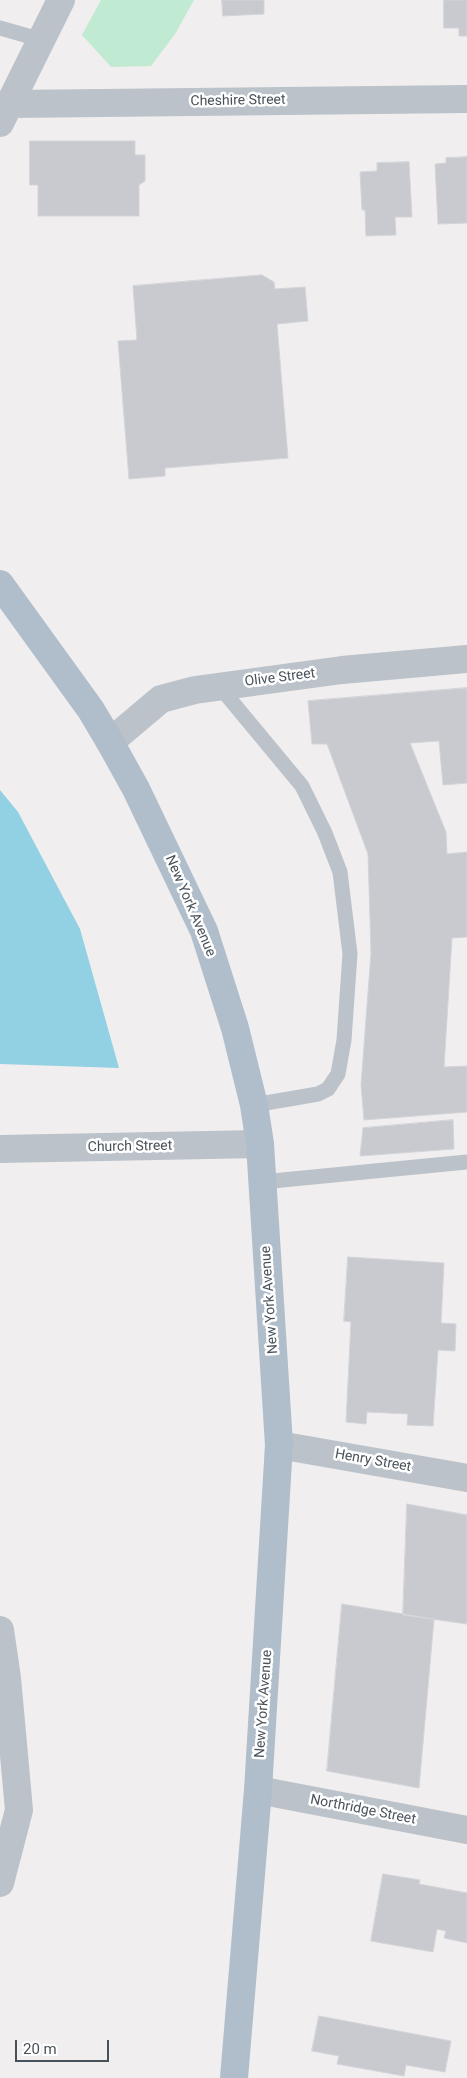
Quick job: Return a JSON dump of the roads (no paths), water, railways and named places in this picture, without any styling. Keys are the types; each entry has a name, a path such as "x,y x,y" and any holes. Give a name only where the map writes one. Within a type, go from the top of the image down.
{"main road":[{"name":"New York Avenue","path":"0,584 91,710 136,789 204,931 235,1028 254,1104 260,1144 279,1445 258,1790 234,2078"}],"street":[{"path":"5,113 61,0"},
{"name":"Cheshire Street","path":"5,113 467,99"},
{"name":"Olive Street","path":"110,742 161,699 219,686 342,670 467,659"},
{"name":"Church Street","path":"0,1149 260,1144"},
{"name":"Henry Street","path":"279,1445 467,1478"},
{"path":"0,1630 7,1678 19,1810 0,1883"},
{"name":"Northridge Street","path":"258,1790 467,1830"}],"lane":[{"path":"0,28 37,48"},
{"path":"219,686 302,786 325,833 340,872 350,954 344,1040 338,1074 328,1089 318,1094 254,1104"},
{"path":"262,1182 467,1162"}],"water":[{"path":"0,790 18,812 80,929 119,1068 0,1064"}]}
